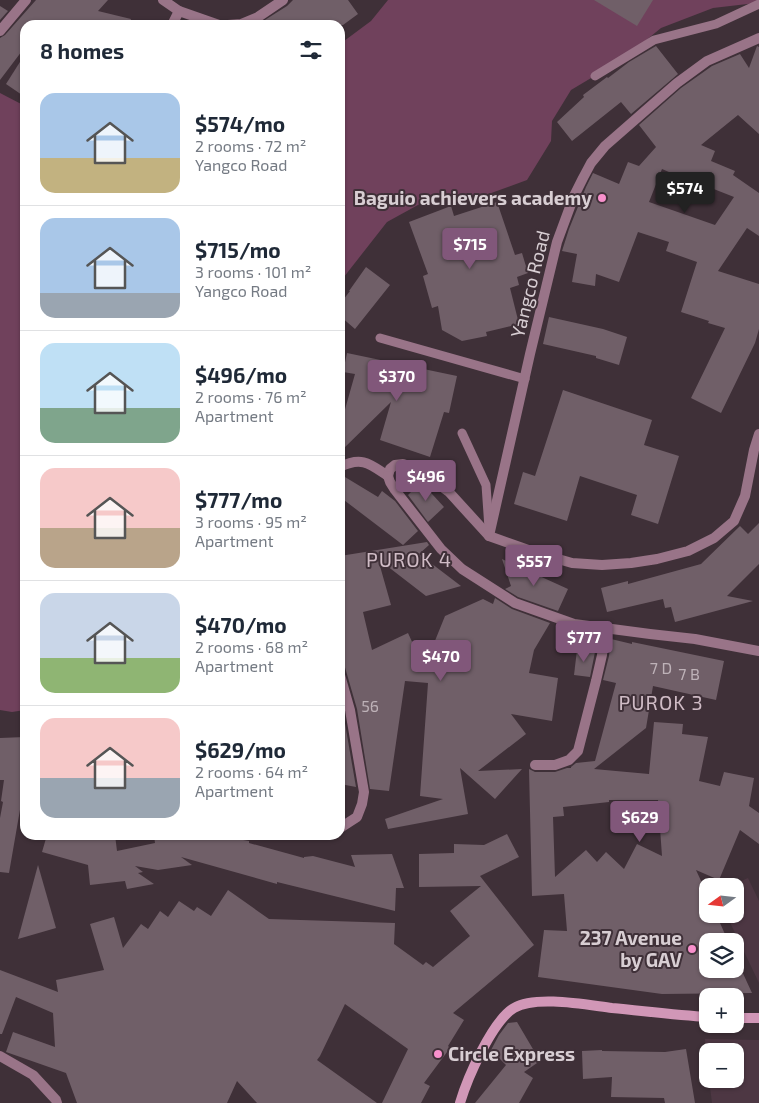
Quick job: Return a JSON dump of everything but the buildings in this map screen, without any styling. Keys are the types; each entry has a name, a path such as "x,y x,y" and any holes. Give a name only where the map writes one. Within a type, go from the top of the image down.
{"main road":[{"path":"460,1103 489,1036 514,1008 526,1003 549,1002 699,1016"},
{"path":"744,1018 759,1018"}],"street":[{"path":"0,31 26,0"},
{"path":"163,0 179,10 206,20"},
{"path":"251,20 283,0"},
{"path":"174,20 179,10"},
{"name":"Yangco Road","path":"489,536 557,242 574,196 591,163 605,146 677,83 707,61 759,38"},
{"path":"759,434 745,496 734,521 714,538 688,550 657,559 631,563 602,565 572,562 534,552 489,536 448,492 418,470 403,464 395,464 390,469 388,476 395,490 441,549 462,569 515,603 574,624 695,639 759,652"},
{"path":"345,465 356,461 370,464 388,476"},
{"path":"536,765 555,765 569,760 578,751 602,655 606,629"},
{"path":"345,692 350,710 364,792 357,817 345,825"},
{"path":"0,1056 33,1075 57,1103"}],"lane":[{"path":"595,76 654,40 716,24 759,4"},
{"path":"380,338 525,379"},
{"path":"462,433 486,485 489,536"}],"shaded area":[{"path":"388,0 759,0 756,3 713,8 661,28 623,59 571,90 552,121 551,141 527,180 483,196 458,196 427,200 387,222 345,276 345,40 371,21"},
{"path":"0,93 20,103 20,711 12,712 0,710"},
{"path":"748,878 759,901 759,983 744,952 744,933 735,933 730,923 744,923 744,880"},
{"path":"705,1039 759,1040 759,1103 712,1103 710,1088 744,1088 744,1043 705,1043"}],"place":[{"name":"Baguio achievers academy","path":"602,198"},
{"name":"237 Avenue by GAV","path":"692,949"},
{"name":"Circle Express","path":"438,1054"}],"district":[{"name":"PUROK 4","path":"409,560"},
{"name":"PUROK 3","path":"661,703"}]}
